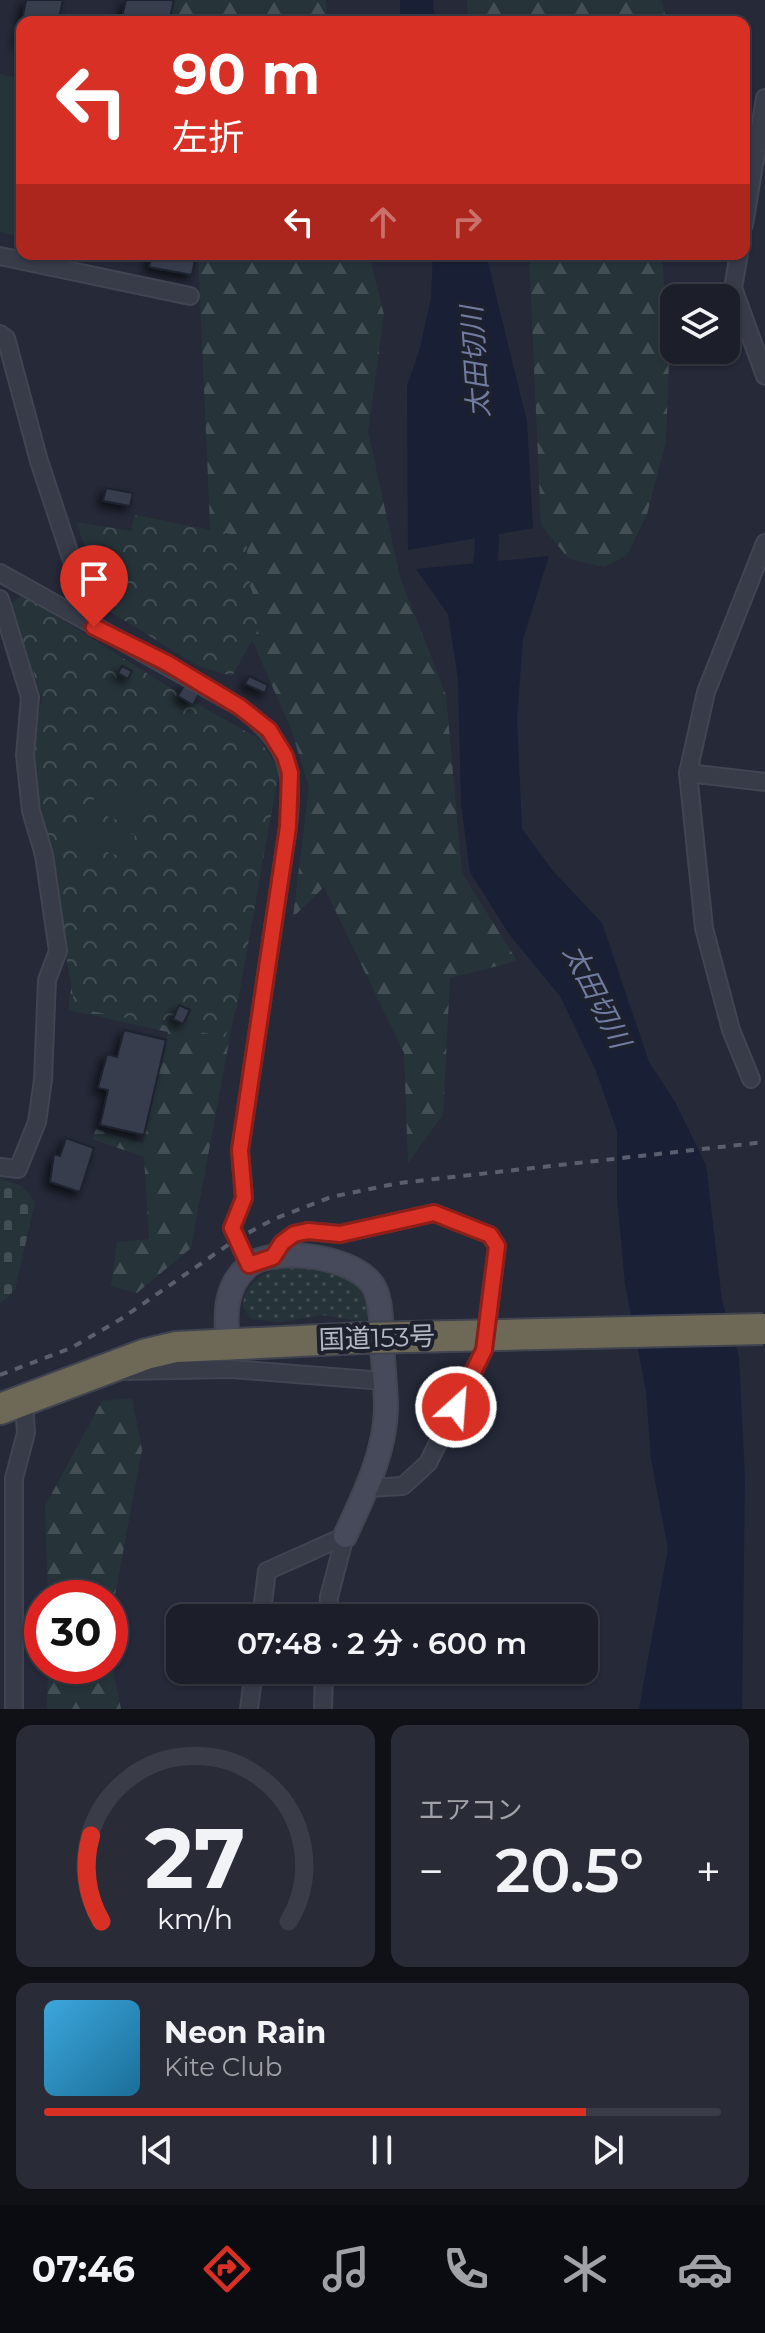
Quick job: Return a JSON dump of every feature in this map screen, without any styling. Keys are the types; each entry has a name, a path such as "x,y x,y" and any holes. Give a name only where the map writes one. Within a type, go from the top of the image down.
{"highway":[{"name":"国道153号","path":"12,1406 107,1369 176,1347 362,1338 764,1329"}],"street":[{"path":"750,189 765,98"},
{"path":"19,260 190,296"},
{"path":"738,260 733,288 765,376"},
{"path":"0,334 6,338 39,461 94,627"},
{"path":"751,1079 731,1030 704,928 688,773 706,692 765,543"},
{"path":"0,573 94,627 167,663 240,707 269,730 285,756 290,773 288,827 240,1150 244,1198 232,1228 249,1265"},
{"path":"0,599 30,697 25,755 31,811 44,855 58,951 47,980 43,1080 37,1122 18,1169 0,1167"},
{"path":"688,773 765,782"},
{"path":"273,1257 282,1243 294,1234 308,1231 340,1234 434,1213 490,1235 497,1246 484,1350 428,1463 403,1486 367,1488"},
{"path":"228,1344 227,1298 249,1265 273,1257 338,1260 355,1267 375,1289 380,1314 384,1381 383,1435 367,1488 345,1536 329,1604"},
{"path":"107,1369 231,1369 384,1381"},
{"path":"12,1406 26,1433 7,1483 14,1709"},
{"path":"263,1604 267,1571 345,1536"},
{"path":"249,1709 252,1684"},
{"path":"323,1709 324,1684"}],"green space":[{"path":"174,0 326,0 327,16 170,16"},
{"path":"467,0 661,0 665,16 468,16"},
{"path":"0,74 16,78 16,236 0,232"},
{"path":"198,260 370,260 384,315 368,432 400,577 446,695 462,873 517,961 450,978 443,1115 408,1163 404,1053 324,887 293,917 309,787 291,729 211,546"},
{"path":"529,260 662,260 660,364 669,364 666,442 647,514 627,555 604,567 569,559 541,525"},
{"path":"135,515 246,537 250,586 263,621 232,676 198,666 109,611 76,522 131,531"},
{"path":"23,595 175,691 259,739 279,770 237,1007 225,1037 75,1008 32,748 42,698 10,604"},
{"path":"259,739 279,770 191,1248 137,1293 111,1286 117,1242 149,1239 144,1157 92,1139 96,1129 143,1144 168,1032 68,1010 75,962"},
{"path":"98,786 146,802 137,827 90,810"},
{"path":"87,818 135,835 127,859 79,842"},
{"path":"0,1178 22,1186 35,1202 15,1290 0,1304"},
{"path":"280,1268 325,1270 348,1277 357,1285 369,1315 364,1322 322,1315 281,1322 251,1319 243,1307 246,1293 260,1277"},
{"path":"132,1398 142,1450 118,1580 47,1580 45,1506 102,1401"},
{"path":"48,1684 116,1684 121,1709 47,1709"}],"water":[{"path":"400,0 433,0 434,16 400,16"},
{"path":"433,260 487,260 527,422 533,528 408,550 407,386 420,348 431,298"},
{"path":"549,556 523,639 517,719 522,829 553,871 602,923 649,1062 675,1102 706,1165 722,1301 739,1357 745,1479 742,1709 639,1709 668,1549 651,1459 646,1391 625,1284 617,1197 617,1131 596,1071 560,996 509,934 470,872 461,803 458,679 448,614 416,569"}],"building":[{"path":"26,0 63,0 59,16 23,16"},
{"path":"126,0 174,0 170,16 122,16"},
{"path":"151,260 195,260 192,275 149,267"},
{"path":"106,488 133,493 130,506 103,501"},
{"path":"122,666 132,671 128,679 118,673"},
{"path":"249,676 268,685 265,693 245,684"},
{"path":"185,684 200,692 193,705 178,696"},
{"path":"179,1005 190,1010 183,1024 173,1019"},
{"path":"124,1030 166,1040 144,1135 100,1125 108,1090 98,1088 107,1054 117,1057"},
{"path":"66,1138 94,1148 80,1192 50,1182 54,1154 60,1156"}],"waterway":[{"name":"太田切川","path":"482,595 487,545 485,504"}],"railway":[{"path":"0,1375 71,1348 121,1319 235,1240 274,1219 331,1197 399,1183 765,1142"}],"route":[{"path":"94,627 167,663 240,707 269,730 285,756 290,773 292,793 288,827 240,1150 244,1198 241,1213 232,1228 235,1240 249,1265 273,1257 282,1243 294,1234 308,1231 340,1234 434,1213 490,1235 497,1246 484,1350 456,1407"}]}
